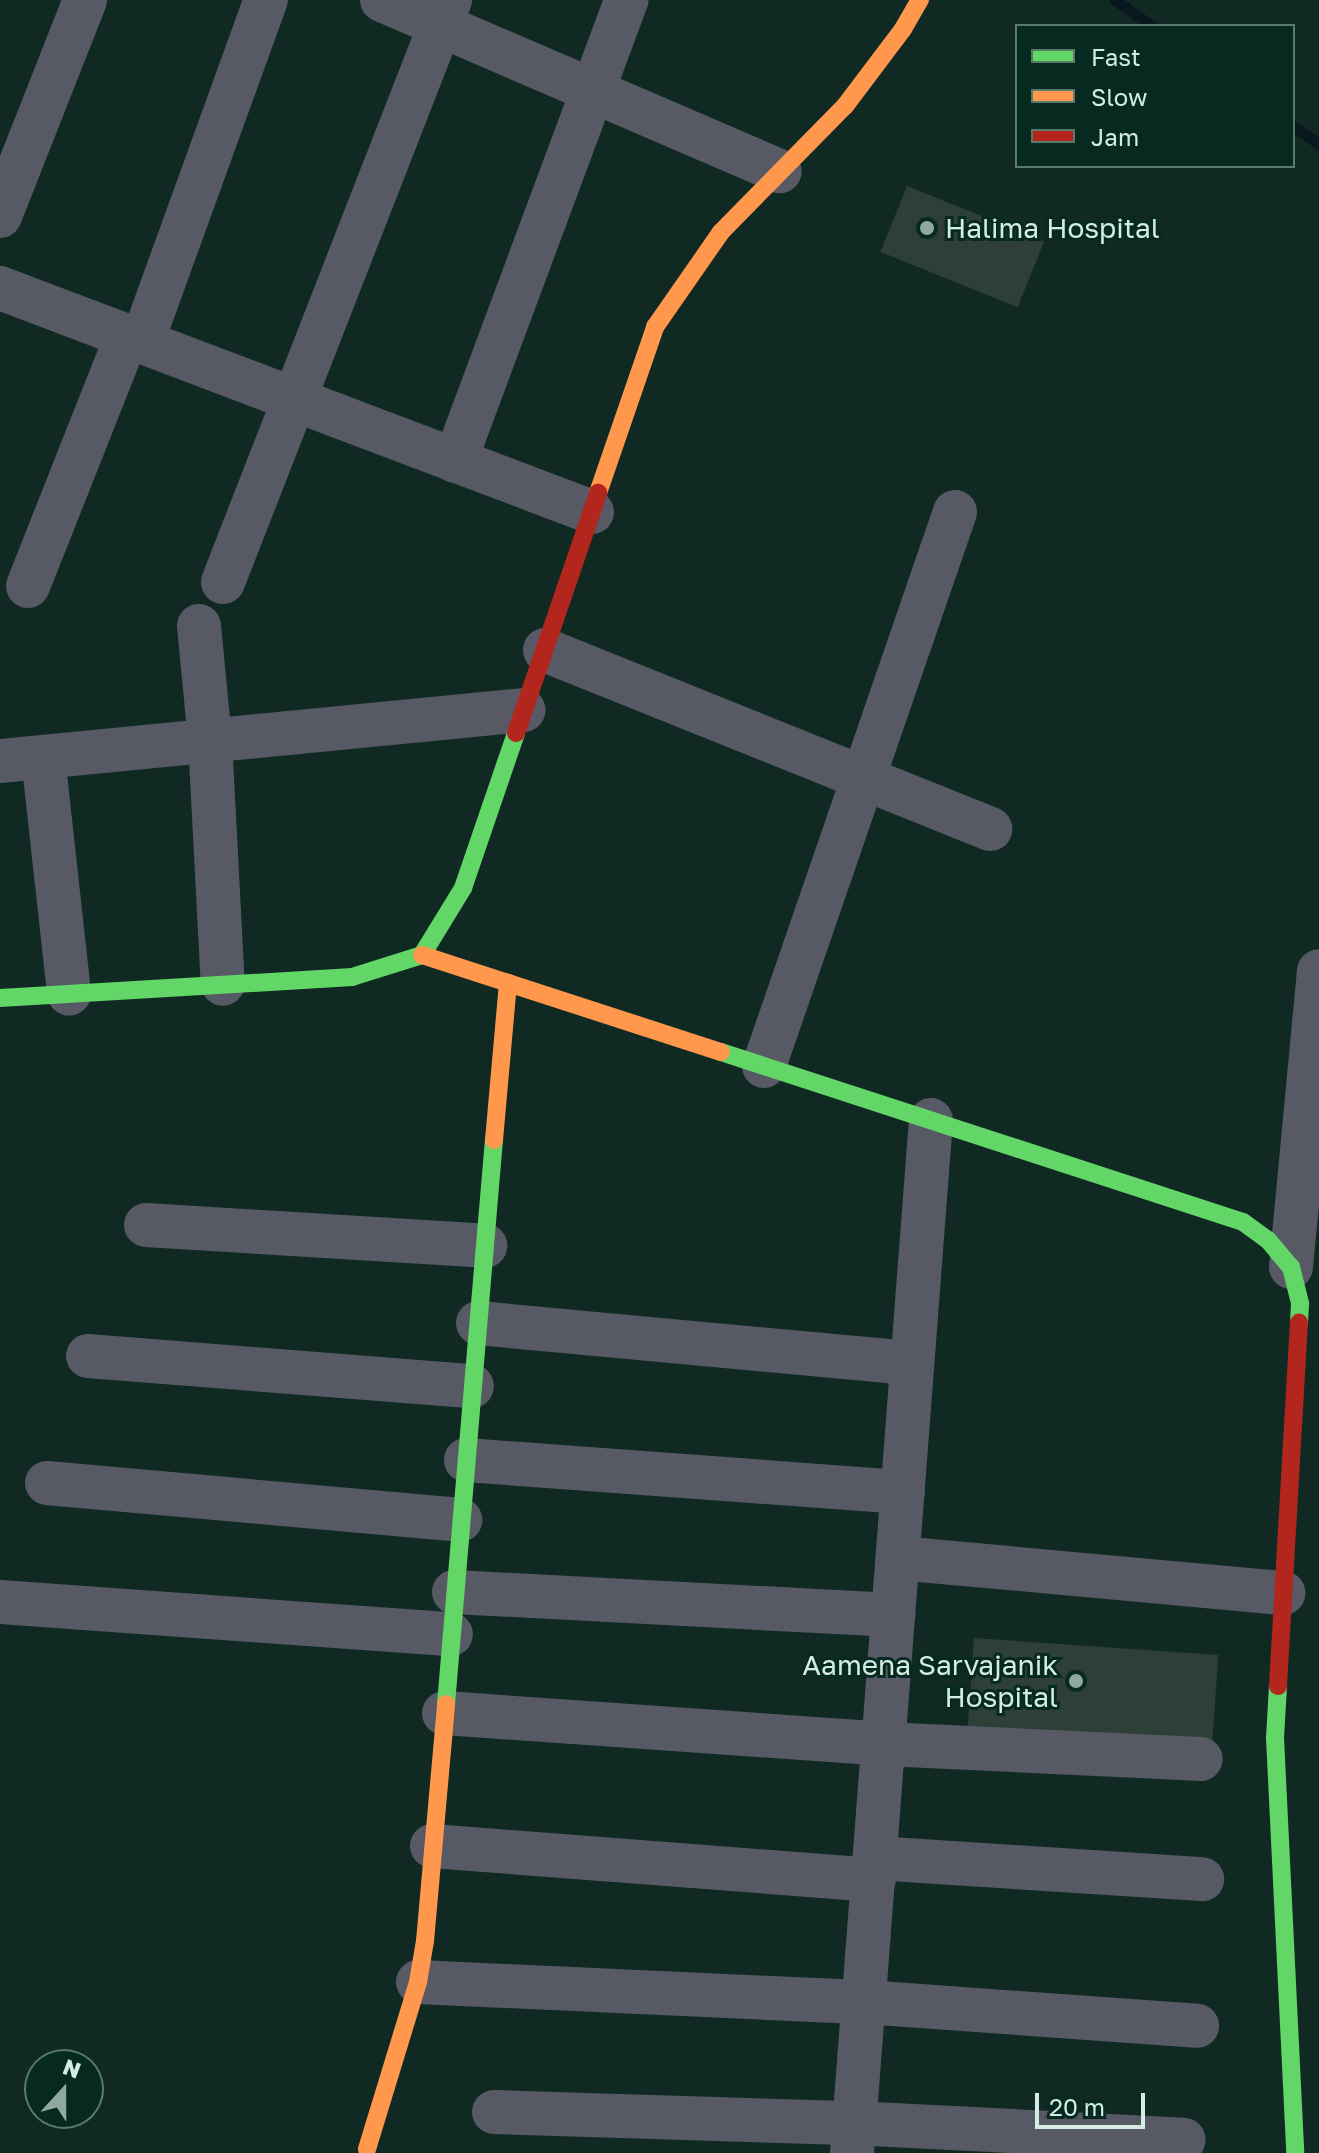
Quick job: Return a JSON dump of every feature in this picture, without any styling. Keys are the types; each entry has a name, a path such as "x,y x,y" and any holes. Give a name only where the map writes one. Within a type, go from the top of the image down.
{"street":[{"path":"0,216 85,0"},
{"path":"28,586 134,339 266,0"},
{"path":"382,0 445,12 594,90 780,171"},
{"path":"455,461 626,0"},
{"path":"422,955 463,888 655,327 721,232 845,106 903,29 920,0"},
{"path":"223,582 445,12"},
{"path":"0,288 592,512"},
{"path":"764,1066 866,779 955,512"},
{"path":"199,626 210,740 223,984"},
{"path":"545,650 990,829"},
{"path":"0,761 524,710"},
{"path":"43,757 69,994"},
{"path":"0,998 352,977 422,955 1243,1222 1268,1240 1291,1267"},
{"path":"1295,2153 1275,1738 1300,1304 1291,1267 1319,971"},
{"path":"367,2149 418,1982 425,1941 508,983"},
{"path":"853,2138 931,1120"},
{"path":"146,1225 485,1246"},
{"path":"478,1323 912,1363"},
{"path":"88,1356 472,1386"},
{"path":"466,1460 903,1492"},
{"path":"47,1483 460,1520"},
{"path":"898,1558 1283,1593"},
{"path":"0,1602 453,1613 893,1615"},
{"path":"444,1713 884,1744 1201,1759"},
{"path":"432,1846 875,1869 1202,1879"},
{"path":"418,1982 865,2002 1197,2026"},
{"path":"494,2112 853,2138 1184,2140"}],"building":[{"path":"907,186 1044,241 1018,307 880,252"},
{"path":"974,1638 1218,1655 1212,1748 968,1731"}],"waterway":[{"path":"1115,0 1149,24"},
{"path":"1295,127 1319,144"}],"traffic: fast":[{"path":"0,998 352,977 422,955 463,888 516,733"},
{"path":"721,1052 1243,1222 1268,1240 1291,1267 1300,1304 1299,1323"},
{"path":"446,1704 494,1140"},
{"path":"1278,1686 1275,1738 1295,2153"}],"traffic: slow":[{"path":"598,493 655,327 721,232 845,106 903,29 920,0"},
{"path":"422,955 721,1052"},
{"path":"494,1140 508,983"},
{"path":"367,2149 418,1982 425,1941 446,1704"}],"traffic: jam":[{"path":"516,733 598,493"},
{"path":"1278,1686 1299,1323"}],"place":[{"name":"Halima Hospital","path":"927,228"},
{"name":"Aamena Sarvajanik Hospital","path":"1076,1681"}]}
